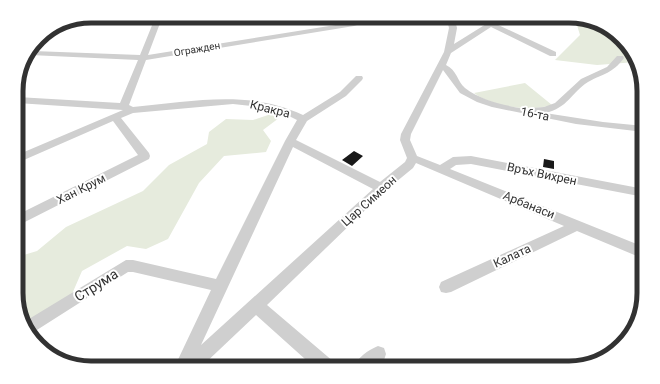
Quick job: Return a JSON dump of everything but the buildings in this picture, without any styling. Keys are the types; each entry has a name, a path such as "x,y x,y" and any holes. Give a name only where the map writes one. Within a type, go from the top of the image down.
{"street":[{"path":"23,100 127,108 156,23"},
{"name":"Огражден","path":"35,53 144,58 352,23"},
{"path":"413,158 405,140 406,134 448,52 453,28 452,23"},
{"path":"448,52 490,24 553,54"},
{"path":"510,109 544,110 558,105 584,81 610,69 620,58"},
{"name":"16-та","path":"441,66 451,71 458,87 473,97 510,109 590,124 637,128"},
{"path":"303,119 343,94 359,78"},
{"name":"Кракра","path":"23,156 114,116 127,108 233,101 262,104 286,111 303,119 290,141 185,361"},
{"name":"Хан Крум","path":"23,218 145,156 114,116"},
{"path":"290,141 381,188"},
{"name":"Арбанаси","path":"413,158 637,250"},
{"name":"Цар Симеон","path":"196,361 381,188 409,165 413,158"},
{"name":"Връх Вихрен","path":"442,169 453,161 471,160 637,192"},
{"name":"Калата","path":"446,287 578,225"},
{"name":"Струма","path":"31,326 126,266 133,266 220,286"},
{"path":"256,305 320,361"},
{"path":"370,361 378,354"}],"shaded area":[{"path":"577,24 587,25 603,32 617,43 626,53 631,62 597,65 555,60 580,35"},
{"path":"525,83 552,105 533,108 512,107 491,102 474,93"},
{"path":"274,113 279,118 263,130 271,141 266,152 224,156 199,183 168,239 146,249 127,246 82,271 69,301 30,323 23,293 23,255 37,251 66,227 143,191 169,165 207,144 209,132 226,119 253,120"}]}
